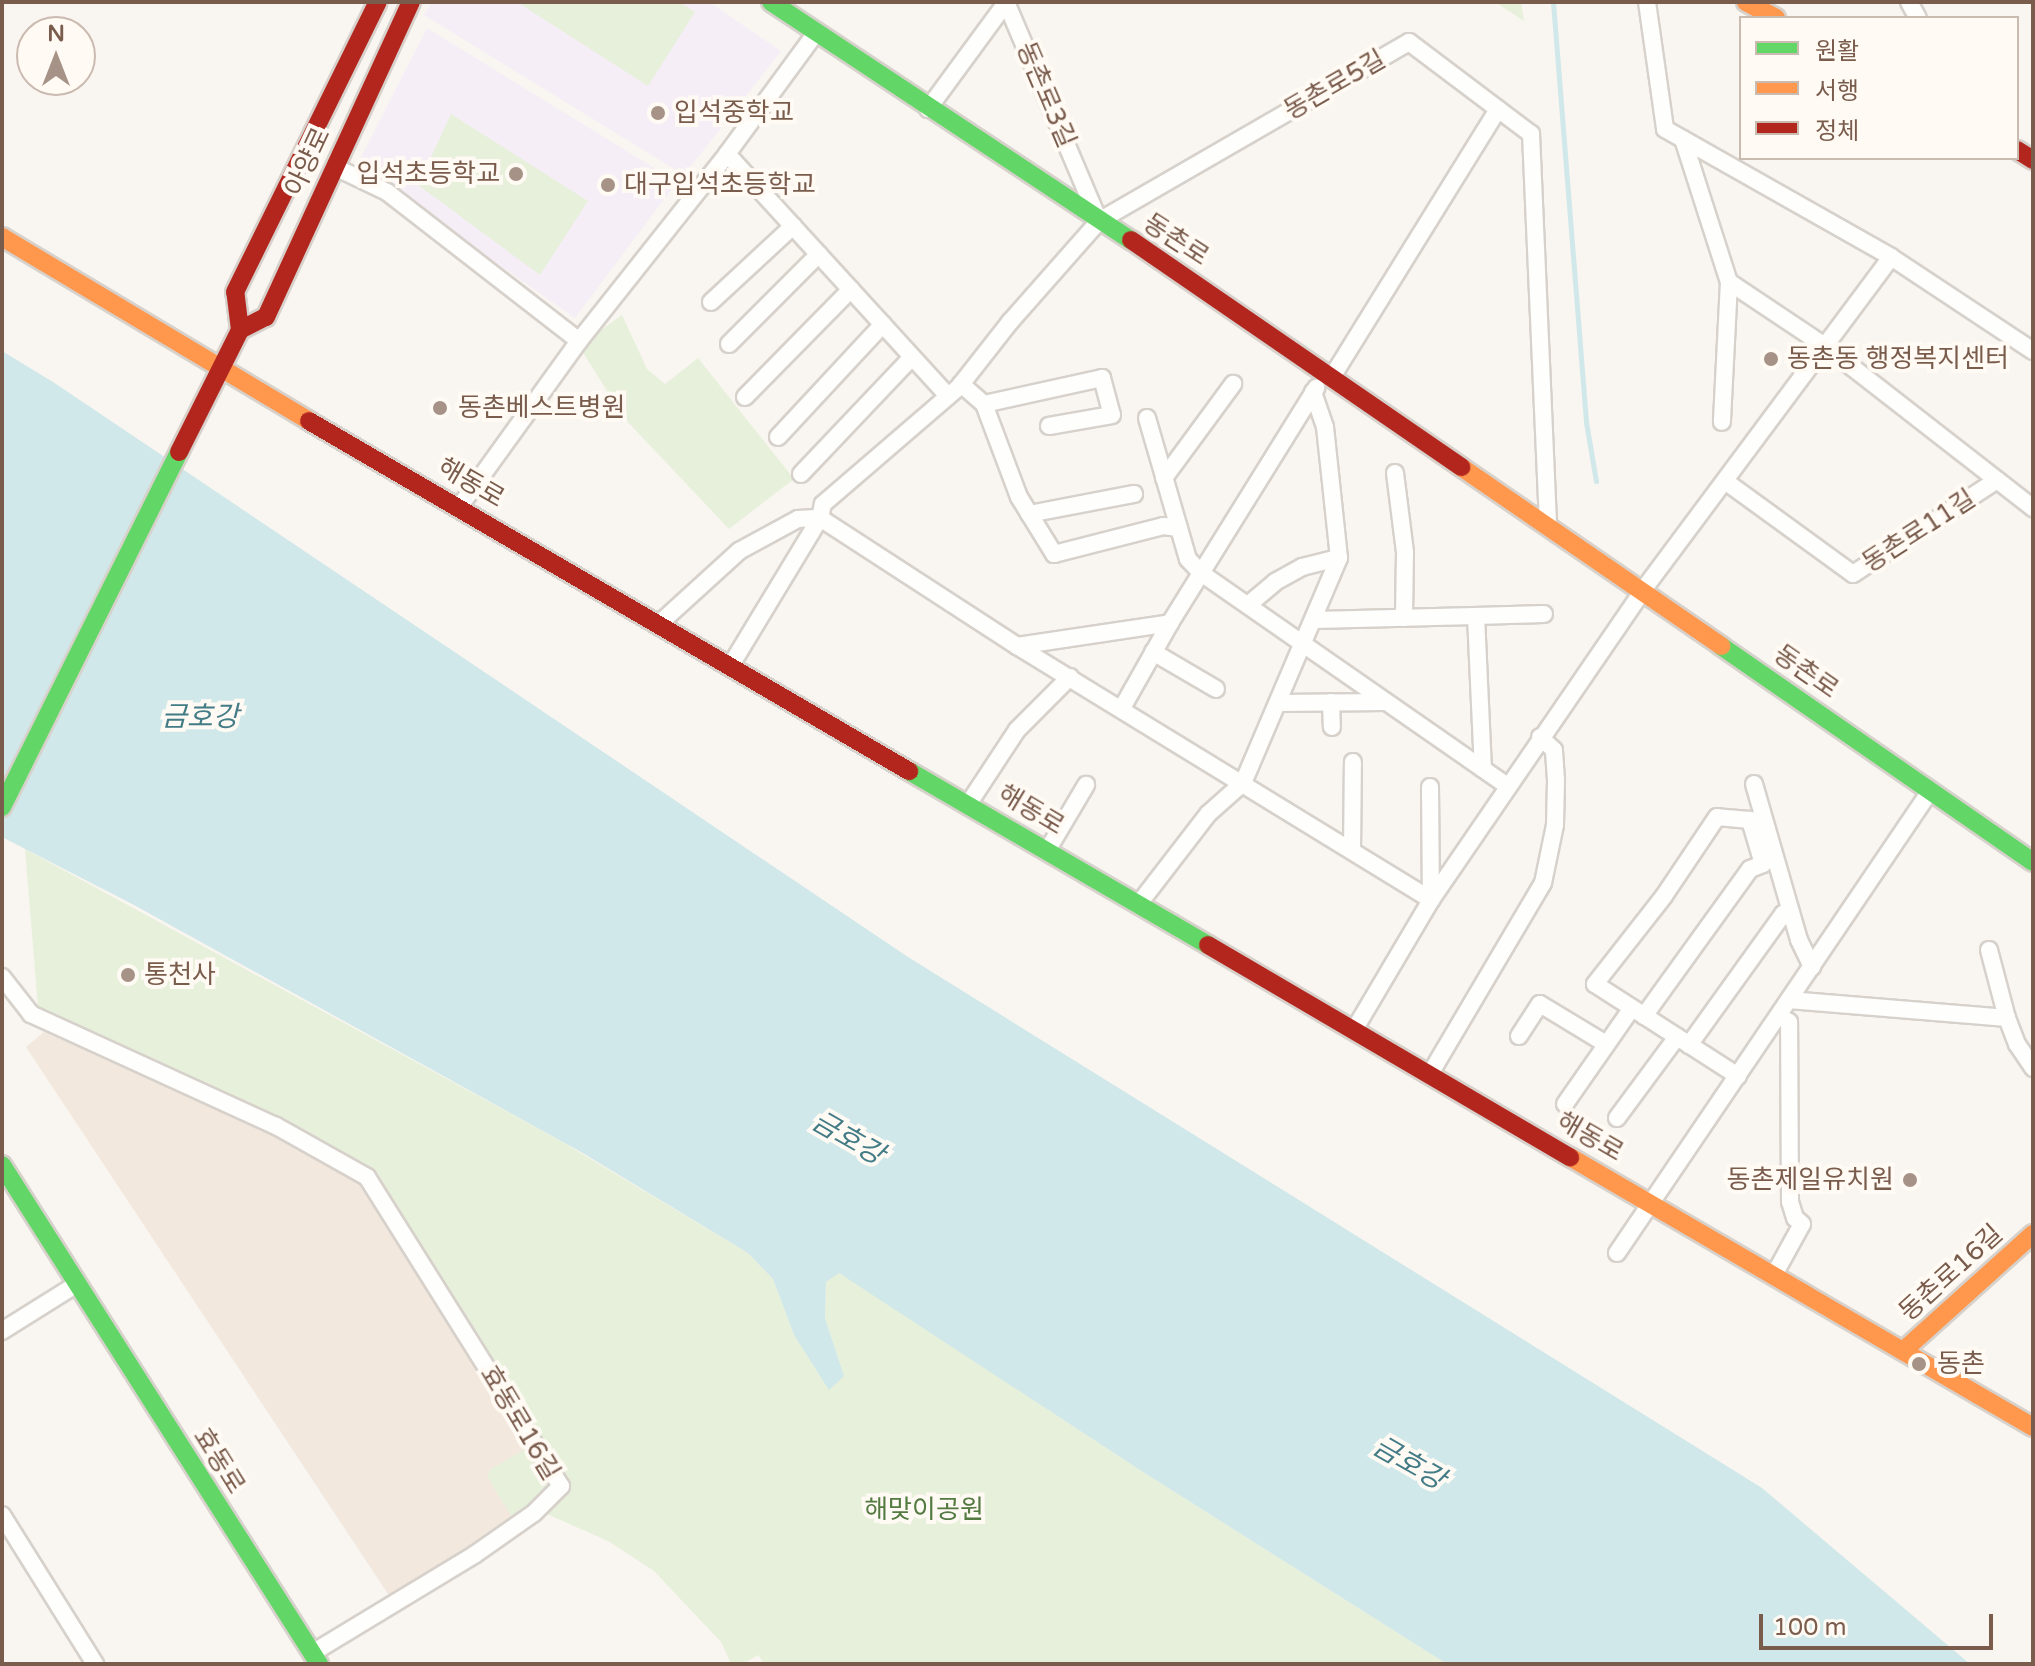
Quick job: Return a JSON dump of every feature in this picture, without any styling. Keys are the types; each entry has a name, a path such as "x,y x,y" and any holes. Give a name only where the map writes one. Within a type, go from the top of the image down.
{"main road":[{"name":"아양로","path":"2,807 240,330 235,292 378,2"},
{"name":"아양로","path":"240,330 266,317 411,2"},
{"name":"동촌로","path":"771,2 1329,375 2033,862"},
{"path":"1746,2 1772,16"},
{"name":"해동로","path":"2,237 2033,1427"},
{"name":"효동로","path":"2,1165 315,1658"},
{"name":"동촌로16길","path":"1903,1351 2033,1234"}],"street":[{"name":"동촌로3길","path":"928,109 1006,2"},
{"name":"동촌로3길","path":"1006,2 1099,221"},
{"path":"1647,2 1665,129 1891,257 2033,351"},
{"path":"460,506 579,341 727,154 816,33"},
{"name":"동촌로5길","path":"1099,221 1409,42 1498,109"},
{"path":"1122,708 1170,623 1313,392 1329,375 1498,109 1531,134 1548,526"},
{"path":"1683,139 1729,282 1722,422"},
{"path":"727,154 948,396"},
{"path":"335,167 387,192 579,341"},
{"path":"731,665 820,518 823,504 961,384 1099,221"},
{"path":"711,302 793,226"},
{"path":"729,344 819,254"},
{"path":"1354,1030 1431,900 1506,785 1643,590 1891,257"},
{"name":"동촌로11길","path":"1729,282 1825,346 2033,508"},
{"path":"745,397 851,289"},
{"path":"778,437 883,324"},
{"path":"801,474 912,357"},
{"path":"984,404 1102,378 1112,415 1049,426"},
{"path":"961,384 984,404 1029,514 1054,554 1163,526 1179,528"},
{"path":"1164,478 1233,384"},
{"path":"1138,905 1208,814 1243,783 1339,558 1325,427 1313,392"},
{"path":"1147,418 1188,559 1201,573 1506,785"},
{"path":"1395,473 1405,552 1404,618"},
{"name":"동촌로11길","path":"1725,481 1853,574 1997,480"},
{"path":"1029,514 1134,494"},
{"path":"660,623 739,551 798,519 820,518 1017,646 1431,900"},
{"path":"1248,605 1275,582 1302,567 1339,558"},
{"path":"1314,620 1544,614"},
{"path":"1476,616 1483,769"},
{"path":"1017,646 1170,623"},
{"path":"1153,652 1216,689"},
{"path":"969,803 1017,730 1070,677"},
{"path":"1331,702 1332,727"},
{"path":"1278,703 1386,702"},
{"path":"1430,1074 1543,883 1555,825 1556,780 1554,750 1540,737"},
{"path":"1352,851 1353,762"},
{"path":"1754,784 1790,910 1812,967"},
{"path":"1047,851 1086,785"},
{"path":"1430,787 1431,900"},
{"path":"1617,1253 1931,790"},
{"path":"1565,1104 1606,1044 1638,1012 1750,869 1763,864 1750,820 1717,817 1664,896 1595,984 1638,1012 1683,1041 1738,1076"},
{"path":"1617,1118 1683,1041 1783,914 1790,910"},
{"path":"1989,950 2007,1018 2017,1044 2033,1068"},
{"name":"효동로16길","path":"2,977 31,1014 279,1127 367,1177 561,1486 534,1513 474,1555 315,1658"},
{"path":"1789,1000 2007,1018"},
{"path":"1519,1036 1540,1004 1606,1044"},
{"path":"1774,1275 1802,1224 1795,1218 1790,1202 1789,1022 1779,1016"},
{"path":"2,1331 77,1284"},
{"path":"2,1515 95,1664"}],"shaded area":[{"name":"입석중학교","path":"432,2 709,2 781,51 684,175 424,15"},
{"name":"입석초등학교","path":"427,28 677,182 575,318 357,165"},
{"path":"44,1032 256,1126 357,1181 551,1482 548,1493 469,1551 392,1600 26,1047"}],"green space":[{"path":"517,2 679,2 695,12 648,86"},
{"path":"1495,2 1521,2 1524,21"},
{"path":"451,114 588,201 540,275 418,185"},
{"path":"622,315 647,369 665,384 698,358 794,479 729,529 624,418 579,346"},
{"name":"해맞이공원","path":"25,849 559,1140 748,1253 773,1279 794,1335 844,1376 825,1318 826,1282 839,1272 1143,1472 1447,1664 764,1664 758,1655 743,1664 731,1664 721,1642 654,1571 608,1541 547,1514 570,1492 379,1181 283,1122 38,1007"},
{"path":"529,1447 551,1482 548,1493 513,1519 487,1476 491,1469"}],"water":[{"name":"금호강","path":"2,351 53,382 908,957 1762,1488 1970,1664 1447,1664 1143,1472 839,1273 826,1282 825,1318 844,1376 829,1390 794,1335 773,1279 748,1253 581,1152 134,905 2,837"}],"waterway":[{"path":"1553,2 1586,422 1596,481"}],"traffic: fast":[{"path":"771,2 1131,240"},
{"path":"2,807 179,452"},
{"path":"1721,646 2033,862"},
{"path":"909,771 1208,945"},
{"path":"2,1165 319,1664"}],"traffic: slow":[{"path":"1746,2 1772,16"},
{"path":"2,237 309,421"},
{"path":"1461,467 1721,646"},
{"path":"1570,1157 2033,1427"},
{"path":"1903,1351 2033,1234"}],"traffic: jam":[{"path":"179,452 240,330 235,292 378,2"},
{"path":"240,330 266,317 411,2"},
{"path":"2019,151 2033,160"},
{"path":"1131,240 1461,467"},
{"path":"309,421 909,771"},
{"path":"1208,945 1570,1157"}],"place":[{"name":"입석중학교","path":"658,113"},
{"name":"입석초등학교","path":"516,174"},
{"name":"대구입석초등학교","path":"608,185"},
{"name":"동촌동 행정복지센터","path":"1771,359"},
{"name":"동촌베스트병원","path":"440,408"},
{"name":"통천사","path":"128,975"},
{"name":"동촌제일유치원","path":"1910,1180"},
{"name":"동촌","path":"1919,1364"}]}
